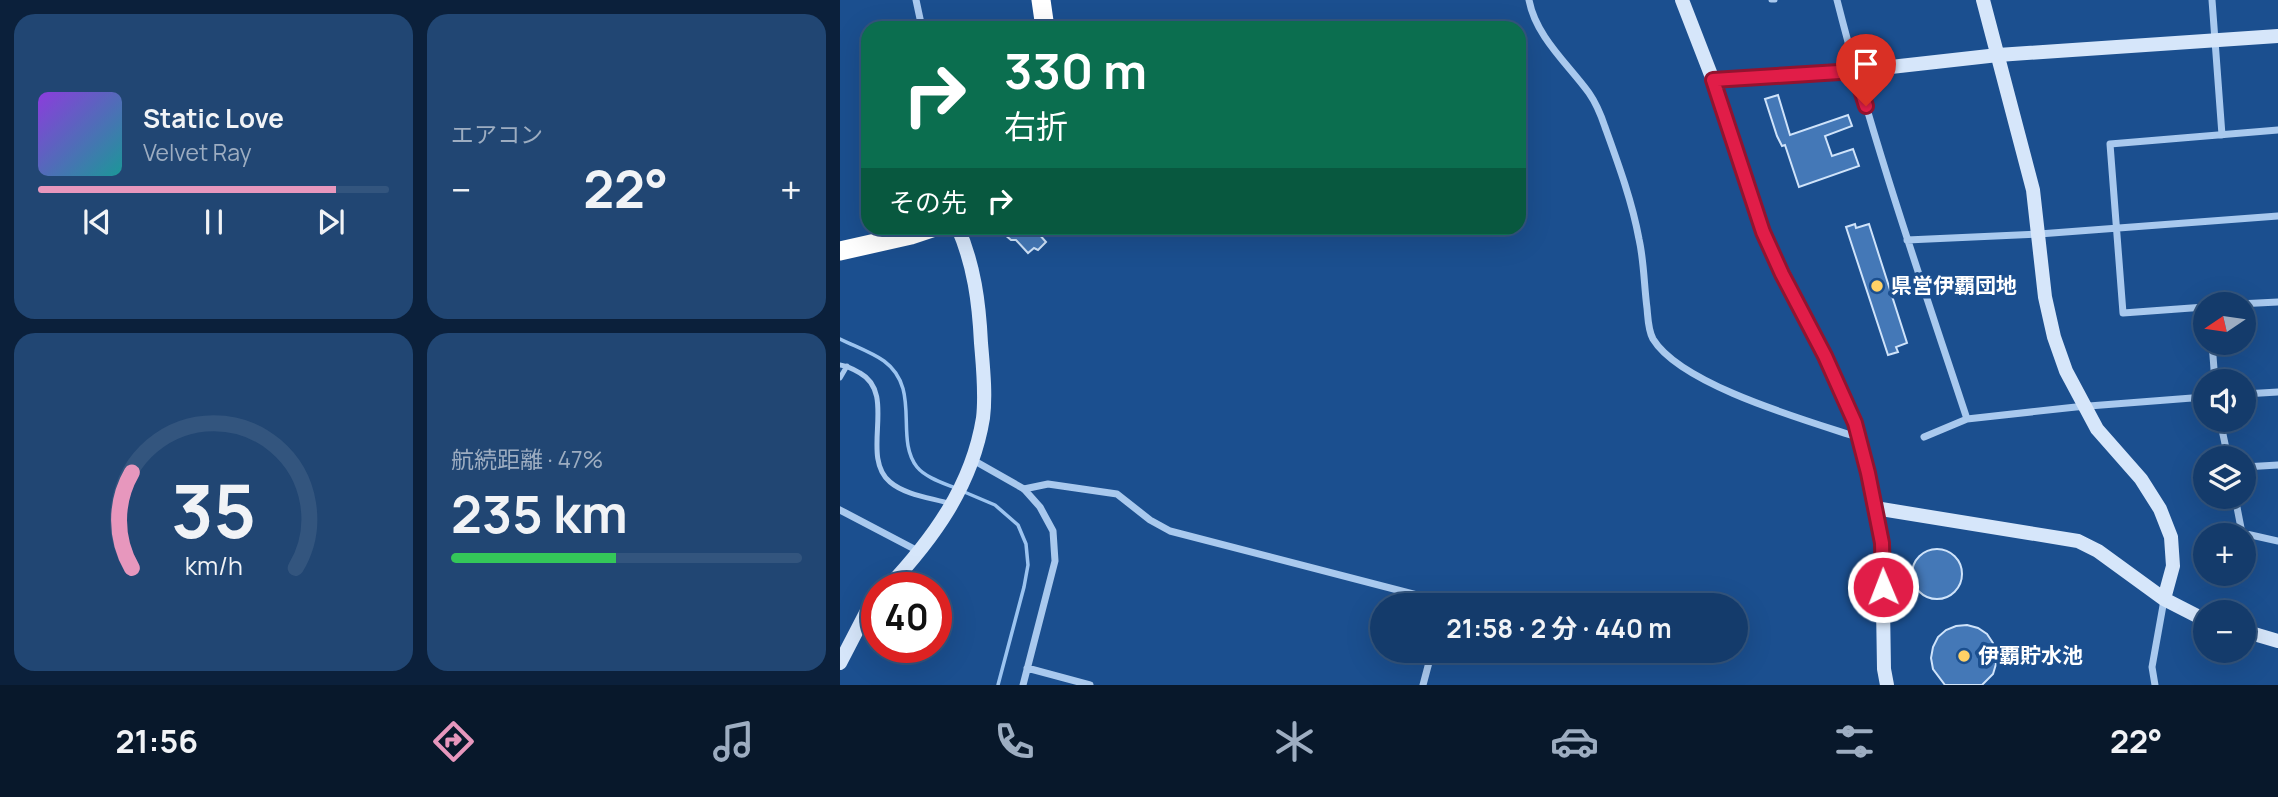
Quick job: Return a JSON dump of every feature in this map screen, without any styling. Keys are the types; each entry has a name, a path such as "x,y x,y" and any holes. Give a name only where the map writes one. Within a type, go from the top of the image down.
{"highway":[{"path":"1041,0 1044,21"},
{"path":"840,251 911,235"}],"street":[{"path":"916,0 920,21"},
{"path":"1529,0 1544,37 1589,93 1605,127 1630,198 1640,242 1644,299 1651,336 1664,354 1702,379 1797,417 1858,437"},
{"path":"1682,0 1713,80 1762,228 1849,408 1858,437 1882,543 1884,669 1887,685"},
{"path":"1837,0 1855,71 1907,240 1967,419"},
{"path":"1983,0 2024,149 2039,234 2045,297 2054,337 2066,371 2097,429 2141,479 2160,509 2171,537 2174,566 2164,599 2152,667 2155,685"},
{"path":"2212,0 2222,135"},
{"path":"1713,80 1855,71 1998,55 2278,36"},
{"path":"2193,308 2123,313 2110,144 2278,130"},
{"path":"1907,240 2039,234 2278,216"},
{"path":"902,572 920,553 953,503 973,460 983,416 983,369 974,272 961,235"},
{"path":"2256,303 2278,302"},
{"path":"2256,393 2278,392"},
{"path":"1924,437 1967,419 2193,398"},
{"path":"973,460 1024,489 1040,507 1052,531 1055,561 1023,685"},
{"path":"2256,466 2278,465"},
{"path":"1024,489 1048,484 1117,494 1150,520 1170,531 1409,593"},
{"path":"1875,508 2078,541 2098,551 2164,599 2193,614"},
{"path":"2237,509 2242,533 2278,541"},
{"path":"840,510 920,553"},
{"path":"840,663 861,622"},
{"path":"2256,635 2278,641"},
{"path":"1423,685 1429,663"},
{"path":"1027,668 1090,685"}],"lane":[{"path":"840,378 843,365 869,378 875,391 879,466 888,481 900,488 953,503"}],"building":[{"path":"1778,95 1790,135 1848,115 1852,126 1825,136 1832,156 1853,149 1859,166 1799,187 1785,145 1782,146 1777,136 1765,99"},
{"name":"県営伊覇団地","path":"1855,224 1856,228 1869,224 1907,343 1896,347 1898,352 1888,355 1846,227"},
{"path":"1005,235 1040,235 1046,242 1038,250 1034,248 1028,253 1016,240"},
{"name":"伊覇貯水池","path":"1937,549 1955,556 1962,574 1955,592 1937,599 1919,592 1912,574 1919,556"},
{"name":"伊覇貯水池","path":"1967,625 1987,634 1993,643 1996,664 1993,674 1982,685 1945,685 1933,669 1933,647 1938,637 1946,630"}],"waterway":[{"path":"840,339 879,358 895,372 905,399 907,442 917,467 934,479 955,488"},
{"path":"962,491 995,505 1018,525 1026,544 1028,565 1024,587 998,685"}],"place":[{"name":"県営伊覇団地","path":"1877,286"},
{"name":"伊覇貯水池","path":"1964,656"}],"route":[{"path":"1866,106 1855,71 1713,80 1763,232 1855,423 1882,543 1883,587"}]}
